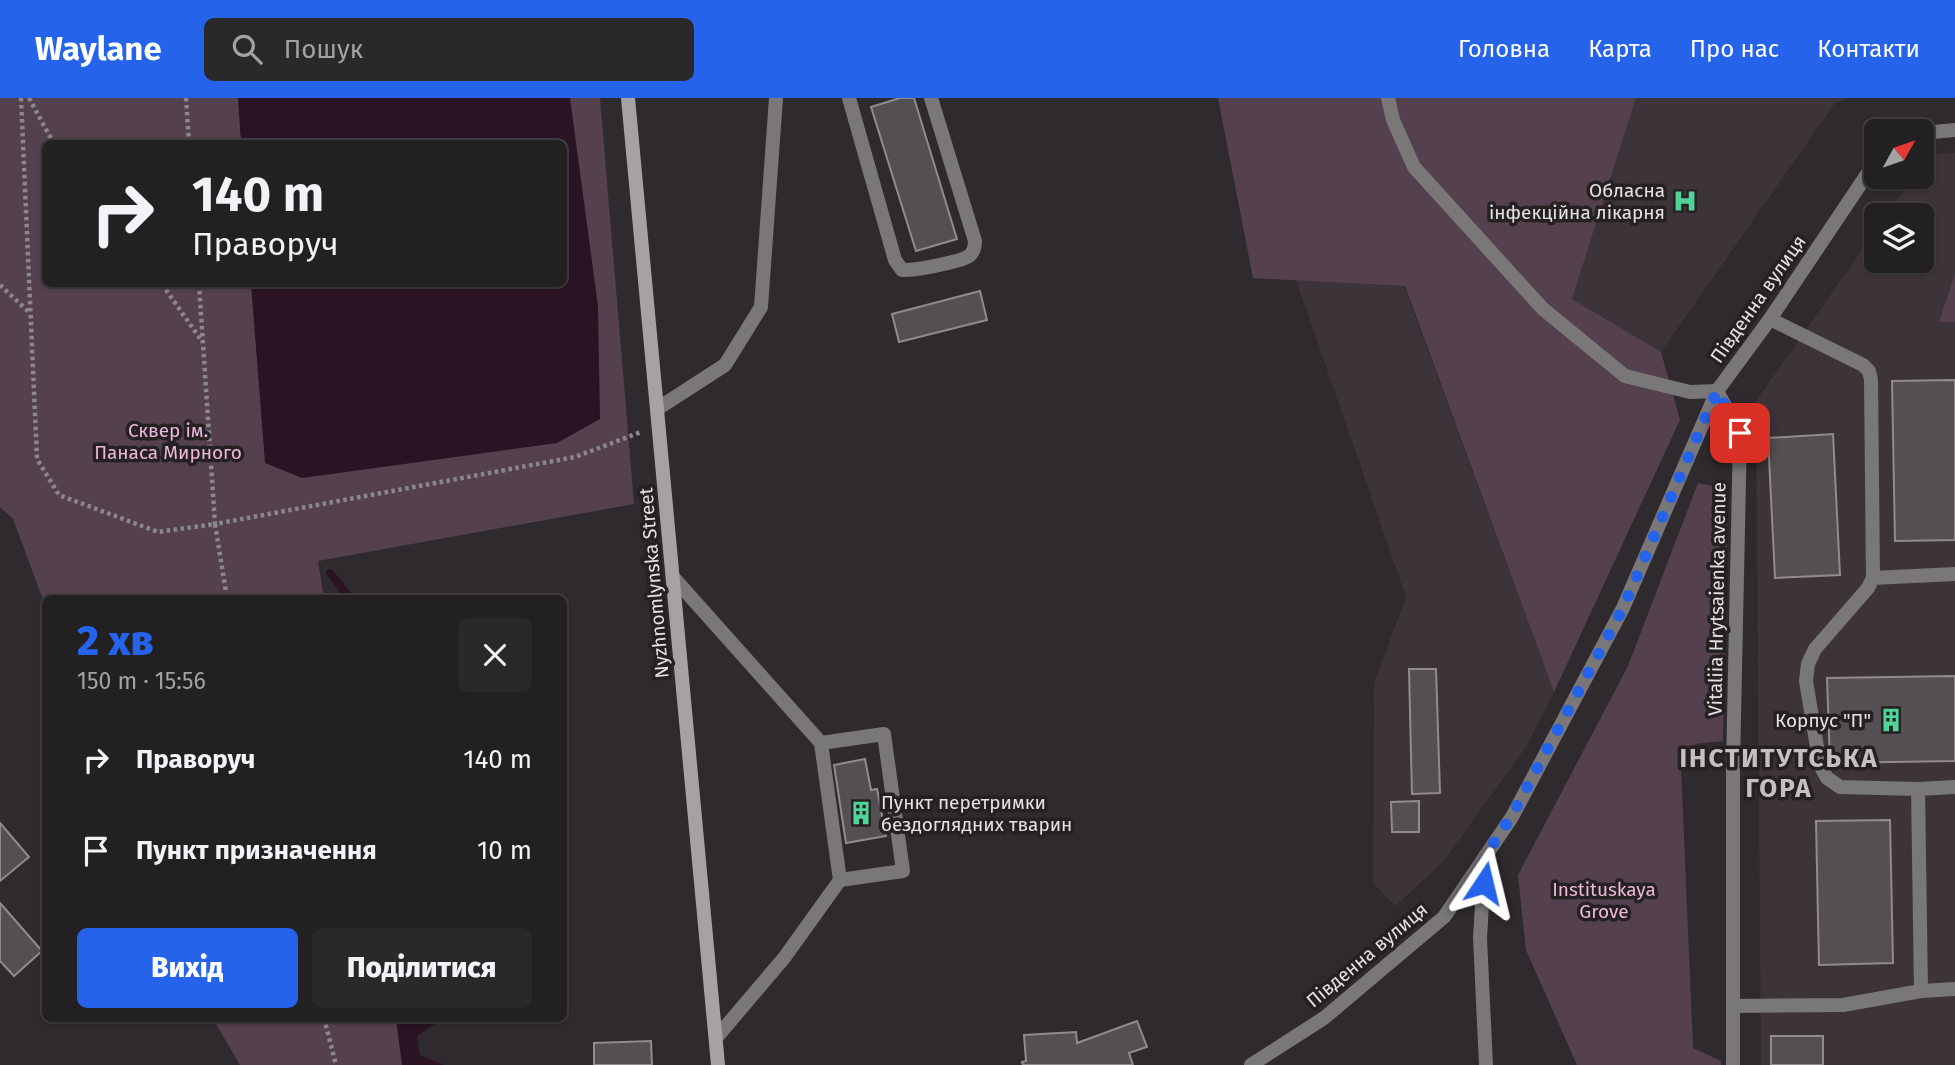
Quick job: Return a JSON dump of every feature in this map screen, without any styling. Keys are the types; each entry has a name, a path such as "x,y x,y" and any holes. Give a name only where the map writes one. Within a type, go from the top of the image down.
{"main road":[{"name":"Nyzhnomlynska Street","path":"628,98 718,1065"}],"street":[{"path":"657,410 725,365 761,307 776,98"},
{"path":"849,98 895,260 902,270 912,271 968,257 975,250 975,241 932,98"},
{"path":"1388,98 1393,120 1414,167 1543,309 1625,376 1690,392 1717,391"},
{"path":"1934,132 1955,130"},
{"name":"Південна вулиця","path":"1251,1065 1324,1018 1444,916 1511,817 1623,608 1717,391 1770,319 1864,179"},
{"path":"1770,319 1863,365 1869,371 1873,578 1868,588 1815,649 1808,664 1807,681 1820,765 1827,778 1840,787 1955,787"},
{"name":"Vitaliia Hrytsaienka avenue","path":"1717,391 1740,433 1733,766 1733,1065"},
{"path":"1873,578 1955,574"},
{"path":"673,577 821,743 840,880 784,958 716,1038"},
{"path":"821,743 884,734 903,871 840,880"},
{"path":"1918,789 1921,991"},
{"path":"1485,856 1480,937 1486,1065"},
{"path":"1733,1006 1843,1005 1921,991 1955,989"}],"path":[{"path":"21,98 37,459 60,495 158,532 215,524 575,457 659,426"},
{"path":"29,98 52,140"},
{"path":"186,98 189,140"},
{"path":"0,285 31,314"},
{"path":"164,287 203,343"},
{"path":"199,287 215,524 227,595"},
{"path":"325,1022 335,1065"}],"shaded area":[{"path":"238,98 570,98 598,306 600,419 557,443 302,478 265,463 251,287 567,287 567,140 241,140"},
{"name":"Обласна інфекційна лікарня","path":"1636,98 1849,98 1835,103 1661,352 1572,299"},
{"path":"1955,153 1955,1065 1761,1065 1756,401 1864,247 1864,273 1934,273 1934,203 1895,203 1904,189 1934,189 1934,154"},
{"path":"1296,280 1404,286 1554,692 1526,747 1442,863 1395,906 1373,883 1374,683 1406,597"},
{"path":"396,1022 438,1022 417,1036 420,1055 444,1065 402,1065"}],"green space":[{"name":"Сквер ім. Панаса Мирного","path":"0,98 600,98 634,504 318,561 324,595 42,597 13,519 0,507"},
{"path":"1218,98 1636,98 1572,299 1661,352 1680,420 1554,692 1405,286 1253,278"},
{"path":"1955,274 1955,322 1939,322"},
{"name":"Іnstituskaya Grove","path":"1698,483 1728,489 1723,741 1695,744 1681,766 1693,1048 1721,1061 1721,1065 1577,1065 1526,950 1518,875 1628,666"},
{"path":"215,1022 400,1022 408,1065 240,1065"}],"building":[{"path":"900,98 914,98 957,239 916,251 871,107"},
{"path":"980,291 987,320 899,342 892,314"},
{"path":"1955,380 1955,540 1895,541 1892,381"},
{"path":"1833,434 1840,575 1775,578 1768,438"},
{"path":"1409,669 1436,669 1440,793 1412,794"},
{"name":"Корпус \"П\"","path":"1955,676 1955,761 1830,763 1827,678"},
{"name":"Пункт перетримки бездоглядних тварин","path":"865,759 871,790 877,789 886,836 846,843 834,765"},
{"path":"1419,801 1419,832 1392,832 1391,802"},
{"path":"1890,820 1893,963 1819,965 1816,821"},
{"path":"0,823 29,857 0,881"},
{"path":"0,903 42,951 14,976 0,961"},
{"path":"1137,1021 1147,1047 1129,1053 1133,1065 1023,1065 1022,1062 1026,1061 1024,1035 1076,1032 1077,1043"},
{"path":"1771,1036 1823,1036 1823,1065 1771,1065"},
{"path":"651,1041 652,1065 594,1065 594,1043"}],"waterway":[{"path":"330,573 348,595"}],"place":[{"name":"Обласна інфекційна лікарня","path":"1685,201"},
{"name":"Корпус \"П\"","path":"1891,720"},
{"name":"Пункт перетримки бездоглядних тварин","path":"861,813"}],"district":[{"name":"ІНСТИТУТСЬКА ГОРА","path":"1779,773"}],"route":[{"path":"1484,883 1485,856 1511,817 1623,608 1717,391 1740,433"}]}
